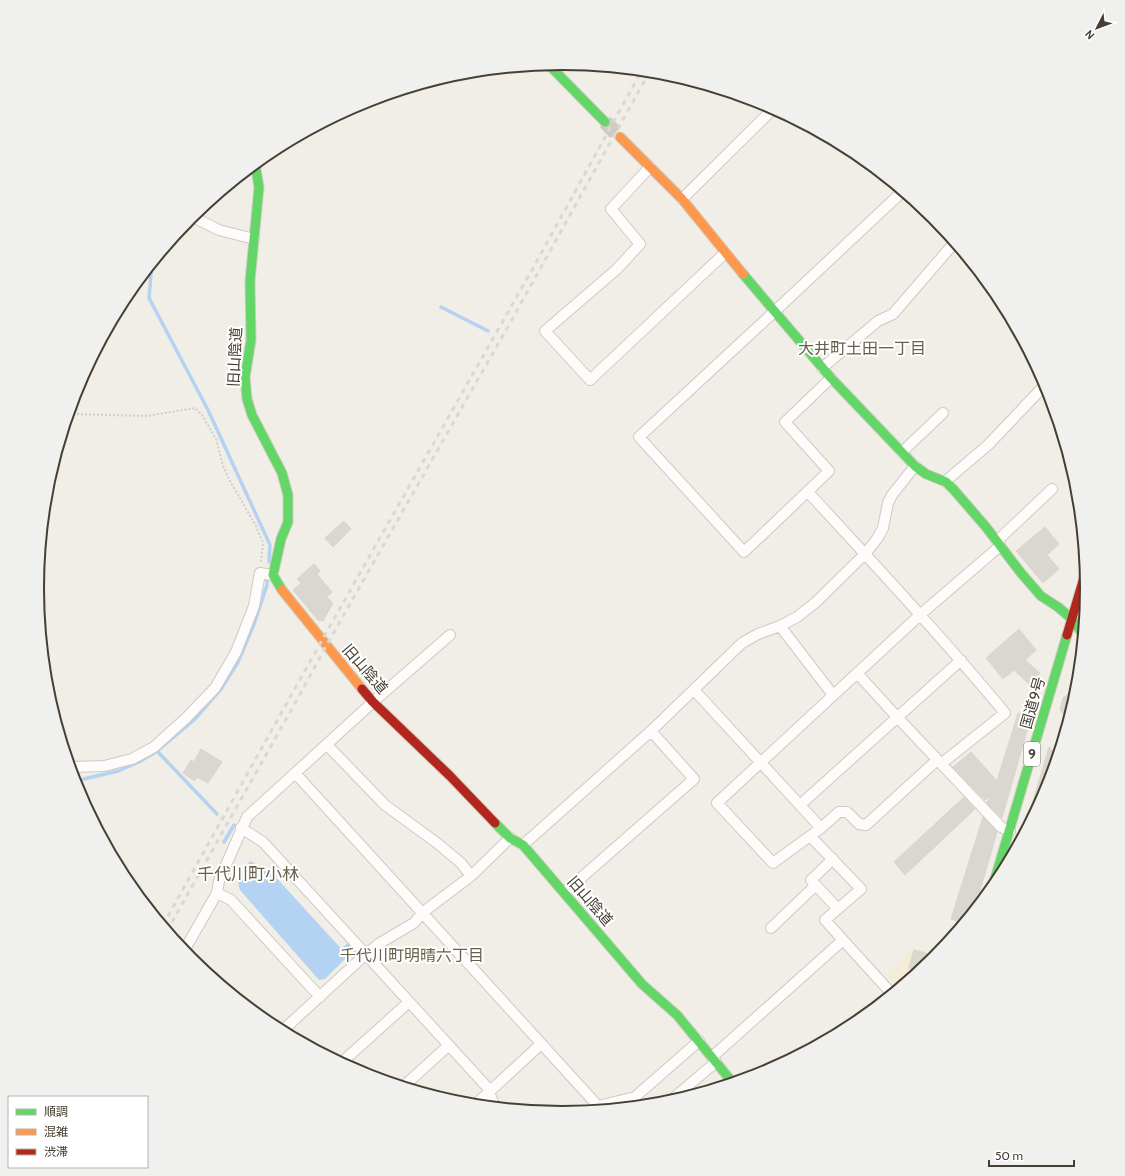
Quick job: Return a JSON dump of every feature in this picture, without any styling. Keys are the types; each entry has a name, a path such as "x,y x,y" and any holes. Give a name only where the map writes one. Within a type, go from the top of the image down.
{"main road":[{"path":"554,70 605,122"},
{"path":"620,137 682,199 774,312 831,378 915,466 926,474 946,482 986,527 1020,573 1041,596 1058,607 1072,619 1079,630"},
{"name":"旧山陰道","path":"256,170 259,187 250,281 251,340 246,377 247,399 252,415 282,473 288,495 288,522 281,539 273,575 284,593 374,702 450,776 510,838 523,845 565,892 642,984 677,1015 730,1079"},
{"name":"国道9号","path":"998,870 1081,589"}],"street":[{"path":"682,199 769,113"},
{"path":"650,167 611,208 640,244 617,269 545,331 590,380 726,253"},
{"path":"831,378 785,422 829,471 744,552 639,437 899,194"},
{"path":"198,219 219,230 254,239"},
{"path":"822,368 878,321 893,314 952,246"},
{"path":"946,482 988,445 1041,389"},
{"path":"902,452 943,413"},
{"path":"523,845 651,731 742,643 758,634 780,626 797,617 815,603 865,554 877,539 882,528 888,503 892,495 915,466"},
{"path":"808,492 921,614 1005,714 939,762 866,824 859,824 847,812 839,812 821,828 773,863 717,803 833,694 857,673 921,614 999,543 1052,489"},
{"path":"76,767 104,766 132,759 154,747 185,719 215,688 236,652 254,606 260,573 273,575"},
{"path":"780,626 833,694"},
{"path":"188,946 217,894 219,881 246,817 450,635"},
{"path":"800,806 961,660"},
{"path":"857,673 1001,827 1010,831"},
{"path":"694,690 821,828"},
{"path":"565,892 694,779 651,731"},
{"path":"327,745 385,805 437,843 461,863 471,876"},
{"path":"295,773 541,1044 593,1105"},
{"path":"241,828 263,842 487,1087 492,1102"},
{"path":"810,836 861,889 825,920 889,990"},
{"path":"287,1027 365,955 380,943 414,922 422,913 471,876 510,838"},
{"path":"833,859 811,880 838,909"},
{"path":"771,928 816,886"},
{"path":"217,894 231,900 320,997"},
{"path":"679,1093 843,940"},
{"path":"346,1059 409,1002"},
{"path":"611,1104 635,1097 699,1041"},
{"path":"481,1100 541,1044"},
{"path":"408,1083 448,1046"}],"path":[{"path":"74,414 147,416 195,408 202,415 216,439 223,466 256,526 262,543 260,573"}],"shaded area":[{"path":"914,948 931,953 896,984 888,974"}],"water":[{"path":"250,861 271,872 346,954 346,958 325,979 319,980 240,890 238,881 239,878 242,871"}],"building":[{"path":"344,521 351,529 333,547 325,538"},
{"path":"1045,527 1059,544 1047,555 1059,569 1043,583 1016,551"},
{"path":"314,564 320,571 317,574 332,592 327,597 333,603 323,621 318,620 293,590 301,583 297,579"},
{"path":"1019,629 1036,650 1025,660 1040,673 1030,685 1014,670 1003,679 986,658"},
{"path":"1070,692 1065,715 1060,710 1063,698"},
{"path":"1018,713 1031,717 1002,818 987,803 990,796 985,800 953,767 971,752 997,781"},
{"path":"1049,747 1054,752 1042,786 1029,815"},
{"path":"201,749 222,762 208,783 197,777 195,781 183,773 191,760 194,762"},
{"path":"964,797 975,809 905,875 894,862"},
{"path":"983,817 997,832 977,899 959,922 951,919"},
{"path":"914,950 930,954 914,969 909,968"}],"waterway":[{"path":"151,272 149,298 208,410 270,545 269,562"},
{"path":"441,307 488,331"},
{"path":"81,780 118,771 139,762 157,751 194,720 221,689 238,662 254,624 267,585 267,576"},
{"path":"157,751 217,814"},
{"path":"224,842 234,825"},
{"path":"338,953 350,944"}],"tunnel":[{"path":"605,122 620,137"}],"railway":[{"path":"165,921 322,640 533,268 639,75"},
{"path":"170,926 326,646 510,323 647,76"}],"traffic: fast":[{"path":"554,70 605,122"},
{"path":"256,170 259,187 250,281 251,340 245,377 247,399 252,415 282,473 288,495 288,522 281,539 273,575 282,590"},
{"path":"743,274 831,378 915,466 926,474 946,482 954,490 986,527 1021,573 1041,596 1058,607 1072,619 1079,630"},
{"path":"998,870 1067,635"},
{"path":"495,823 510,838 523,845 642,984 677,1015 730,1079"}],"traffic: slow":[{"path":"620,137 682,199 743,274"},
{"path":"282,590 362,689"}],"traffic: jam":[{"path":"1067,635 1081,588"},
{"path":"362,689 373,702 450,776 495,823"}],"district":[{"name":"大井町土田一丁目","path":"862,348"},
{"name":"千代川町小林","path":"248,874"},
{"name":"千代川町明晴六丁目","path":"412,955"}]}
